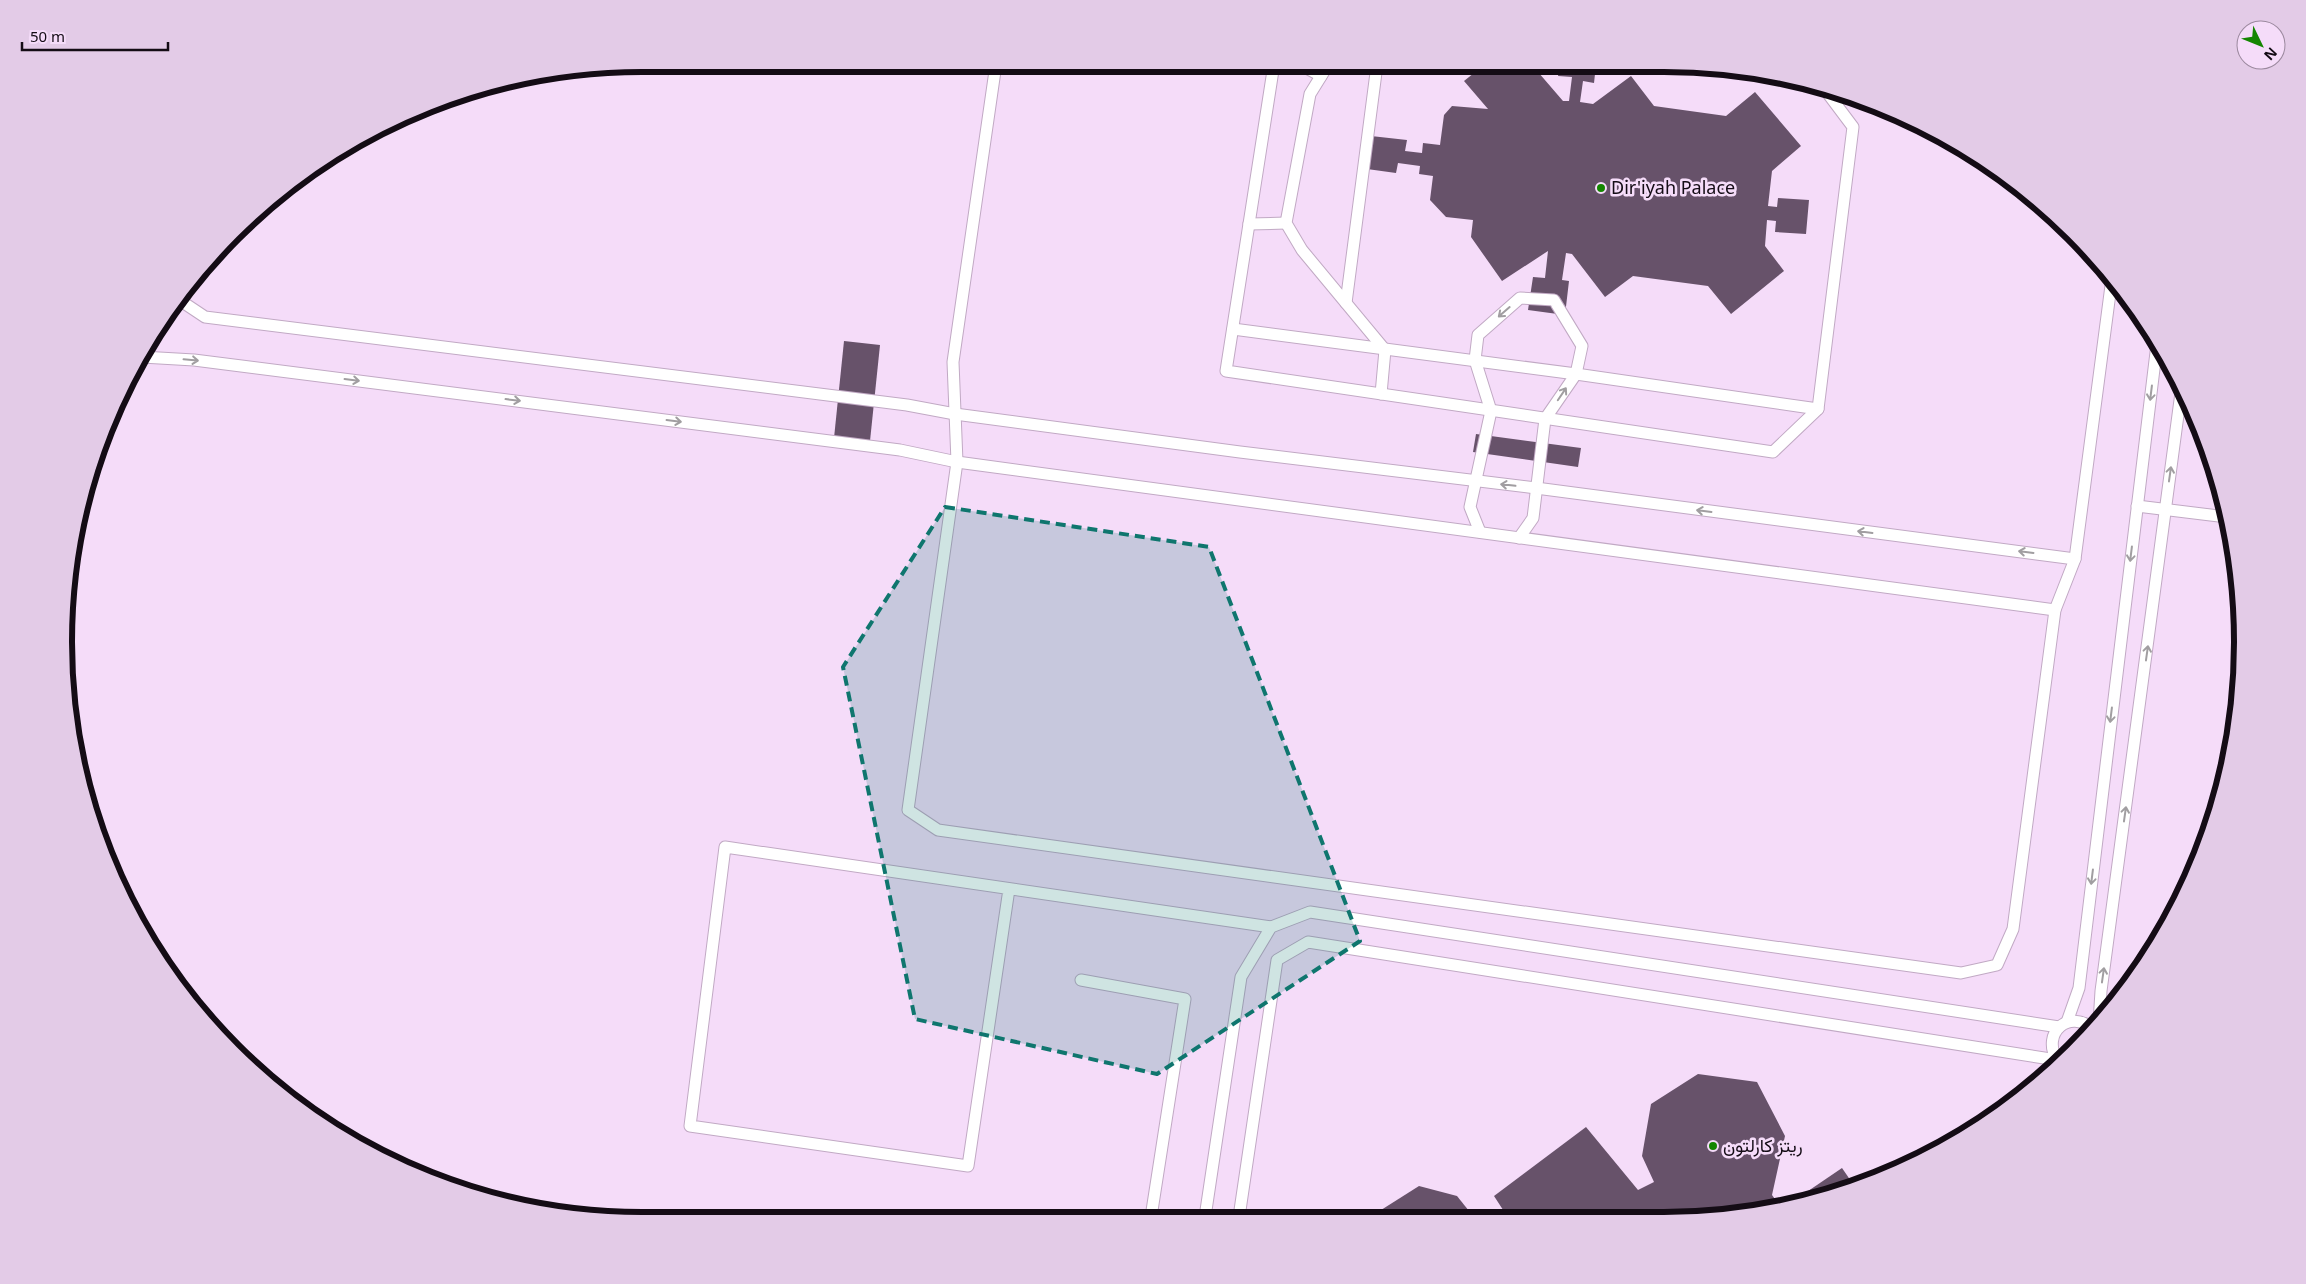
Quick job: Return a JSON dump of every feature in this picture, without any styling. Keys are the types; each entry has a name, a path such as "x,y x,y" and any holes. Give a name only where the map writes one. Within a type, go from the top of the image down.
{"lane":[{"path":"995,72 953,362 957,462 908,810 938,830 1961,973 1997,965 2013,928 2055,610 2075,559 2111,289"},
{"path":"1273,72 1226,372 1773,452 1818,409 1853,127 1831,98"},
{"path":"1314,72 1321,76"},
{"path":"1323,72 1310,94 1286,222 1302,250 1385,350 1381,394"},
{"path":"1346,303 1376,72"},
{"path":"1249,224 1286,222"},
{"path":"1480,532 1470,507 1491,410 1475,360 1478,335 1520,298 1554,300 1582,346 1576,374 1545,418 1533,518 1519,538"},
{"path":"184,303 205,317 907,405 955,414 2075,559"},
{"path":"1233,329 1385,350 1475,360 1818,409"},
{"path":"2055,1056 2051,1043 2054,1034 2063,1024 2079,988 2156,355"},
{"path":"149,357 194,360 900,450 957,462 2055,610"},
{"path":"2100,1008 2102,981 2180,401"},
{"path":"2137,506 2219,517"},
{"path":"1009,889 968,1166 690,1126 725,847 1271,927 1310,912 2063,1024 2077,1021 2086,1024"},
{"path":"1206,1212 1241,978 1271,927"},
{"path":"1240,1212 1277,960 1308,942 2051,1059"},
{"path":"1081,980 1185,999 1152,1212"}],"highlighted area":[{"path":"945,507 1209,547 1360,941 1157,1074 915,1019 843,667"}],"building":[{"name":"Dir'iyah Palace","path":"1475,72 1538,72 1563,101 1569,101 1572,77 1558,76 1559,72 1595,72 1594,83 1583,81 1580,102 1593,104 1631,76 1654,106 1726,116 1755,92 1801,146 1772,171 1768,206 1777,207 1778,198 1809,200 1806,234 1775,232 1776,221 1767,220 1765,246 1784,271 1731,314 1708,286 1633,276 1605,297 1572,254 1566,253 1562,280 1569,281 1565,315 1528,310 1533,277 1545,278 1548,251 1502,281 1471,237 1473,220 1446,217 1430,200 1433,176 1419,174 1420,166 1398,163 1396,173 1367,169 1371,136 1407,140 1405,151 1422,153 1423,143 1440,145 1444,115 1452,106 1488,109 1464,81"},
{"path":"844,341 880,345 870,441 834,438"},
{"path":"1476,434 1581,448 1578,467 1473,452"},
{"name":"ريتز كارلتون","path":"1698,1074 1757,1082 1785,1136 1772,1195 1776,1201 1738,1207 1664,1212 1504,1212 1494,1196 1586,1127 1638,1190 1654,1182 1642,1156 1651,1104"},
{"path":"1842,1168 1850,1180 1811,1192 1804,1194"},
{"path":"1419,1186 1457,1196 1470,1212 1378,1212"}],"place":[{"name":"Dir'iyah Palace","path":"1601,188"},
{"name":"ريتز كارلتون","path":"1713,1146"}]}
